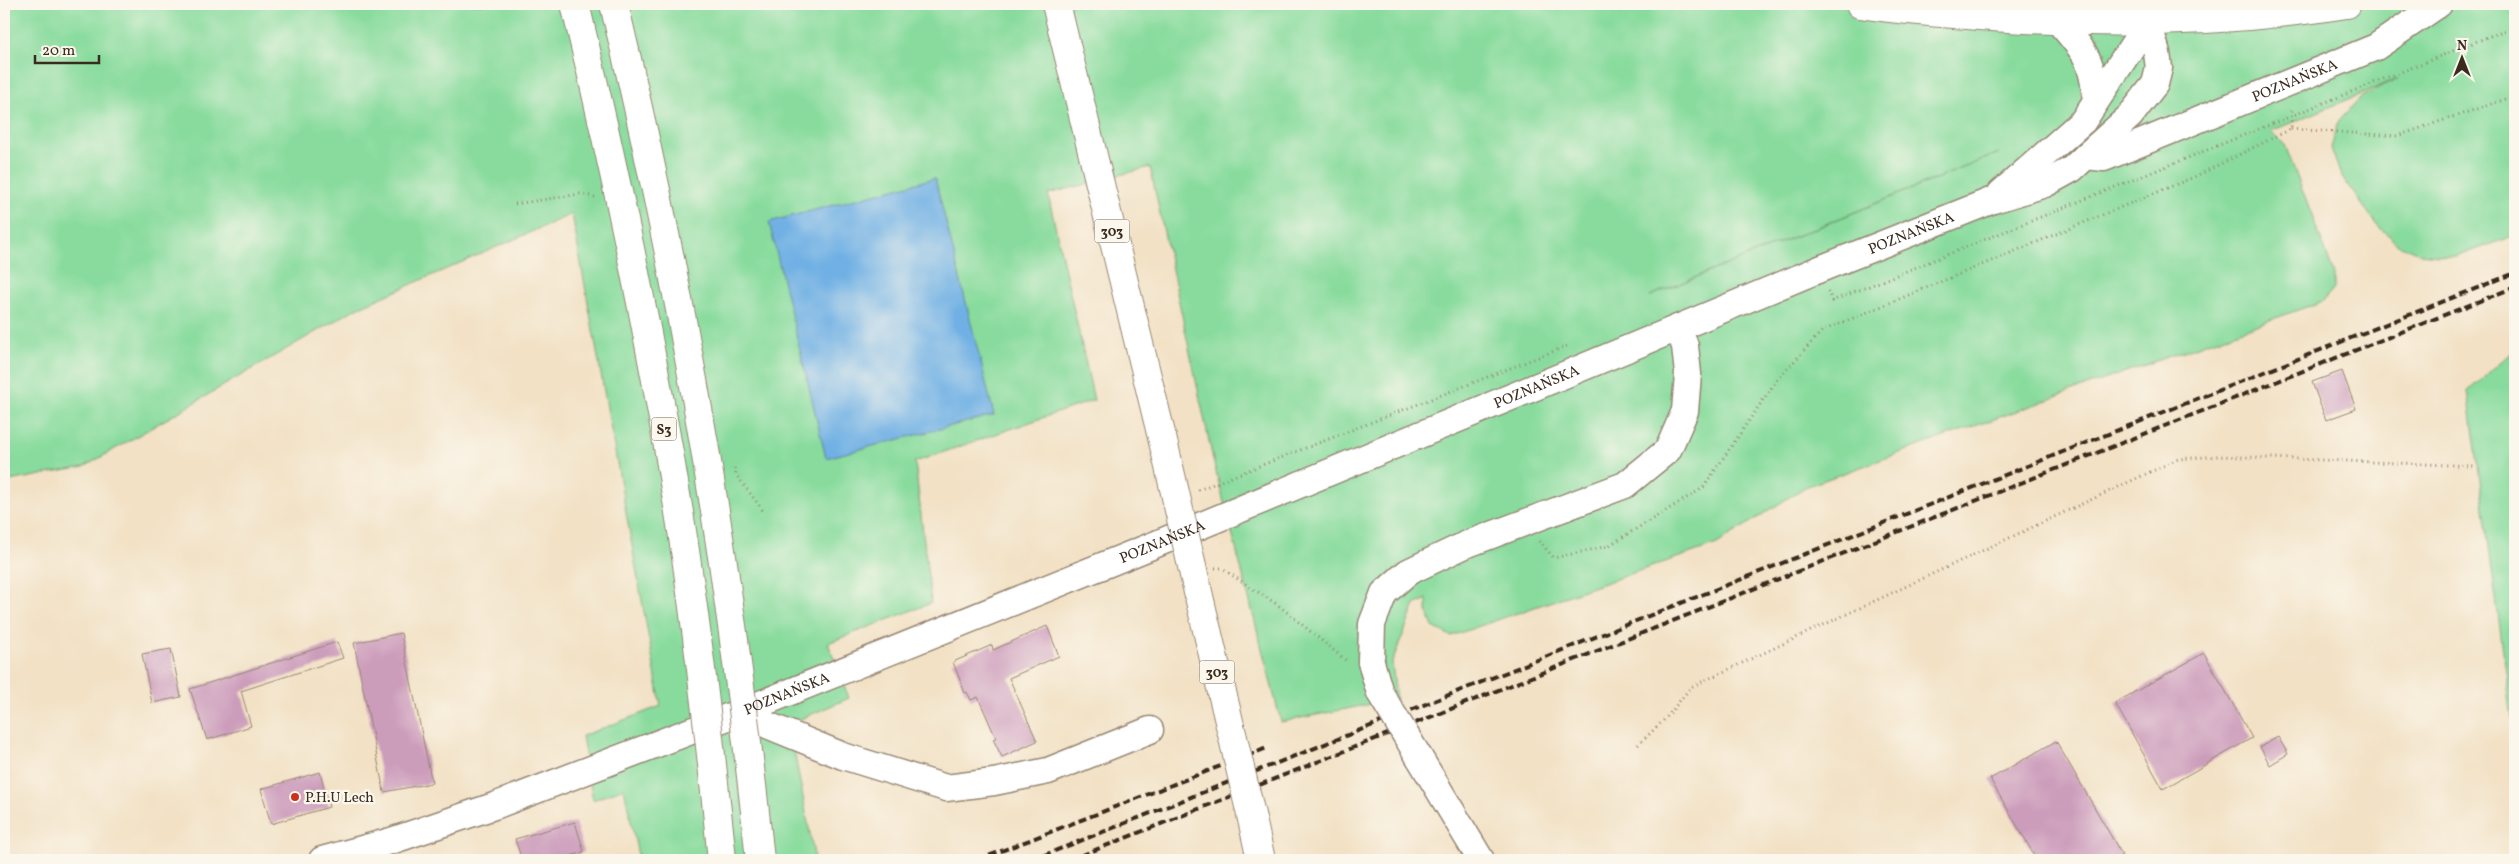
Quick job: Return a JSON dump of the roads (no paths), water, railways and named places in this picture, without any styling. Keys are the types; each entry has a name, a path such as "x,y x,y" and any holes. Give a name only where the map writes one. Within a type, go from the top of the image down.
{"main road":[{"name":"S3","path":"575,4 634,268 682,532 722,860"},
{"path":"614,4 674,271 697,396 735,642 760,860"},
{"name":"303","path":"1056,4 1167,458 1261,860"},
{"path":"1860,4 1949,14 2057,20 2148,22 2250,16 2347,4"}],"street":[{"name":"POZNAŃSKA","path":"2086,156 2104,158 2376,47 2439,4"},
{"path":"2057,20 2083,50 2093,70 2096,100"},
{"name":"POZNAŃSKA","path":"1993,200 2083,121 2148,22"},
{"name":"POZNAŃSKA","path":"322,860 392,841 498,805 738,713 1993,200 2045,184 2072,169 2130,116 2155,84 2159,68 2157,52 2148,22"},
{"path":"1481,860 1380,693 1371,662 1372,624 1384,593 1408,572 1465,546 1625,485 1668,450 1685,412 1688,374 1685,346 1678,328"},
{"path":"738,713 843,756 946,788 994,782 1048,771 1150,730"}],"water":[{"path":"935,178 994,415 826,458 769,222"}],"railway":[{"path":"1032,860 2515,273"},
{"path":"1070,860 2515,287"},
{"path":"978,860 1267,748"}],"place":[{"name":"P.H.U Lech","path":"295,797"}]}
